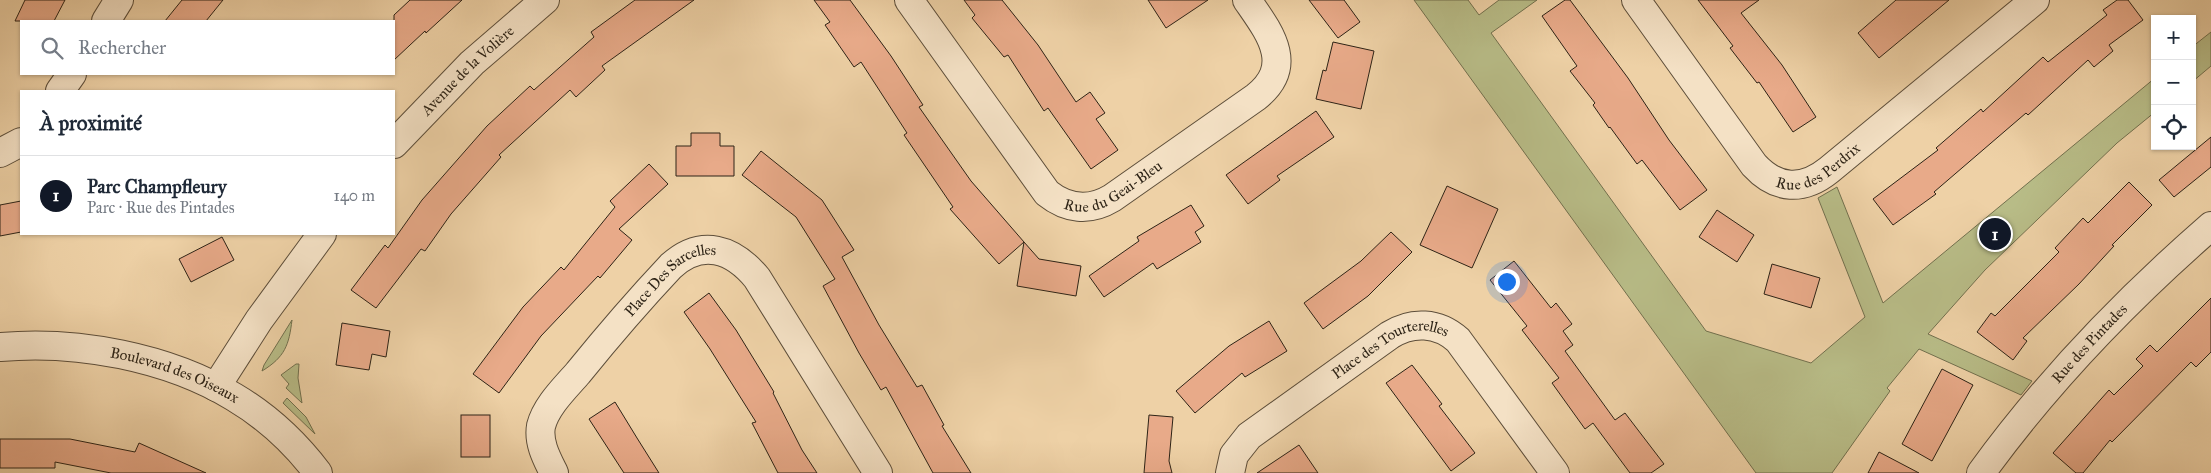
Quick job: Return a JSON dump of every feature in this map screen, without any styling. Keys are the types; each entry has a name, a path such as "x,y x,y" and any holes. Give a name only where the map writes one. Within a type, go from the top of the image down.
{"street":[{"path":"107,20 119,0"},
{"name":"Avenue de la Volière","path":"395,143 472,63 545,0"},
{"name":"Rue du Geai-Bleu","path":"909,0 1047,193 1067,205 1082,208 1098,205 1112,198 1256,97 1267,86 1276,66 1274,43 1268,29 1247,0"},
{"name":"Rue des Perdrix","path":"1636,0 1754,164 1772,180 1796,185 1812,182 1829,170 2035,0"},
{"path":"61,90 71,75"},
{"path":"0,153 20,143"},
{"name":"Rue des Pintades","path":"1981,473 2028,413 2095,336 2152,279 2211,226"},
{"path":"216,387 259,320 321,235"},
{"name":"Place Des Sarcelles","path":"554,473 545,453 540,435 542,425 550,408 608,337 671,266 681,257 702,250 716,250 736,257 746,264 757,278 878,473"},
{"name":"Place des Tourterelles","path":"1230,473 1234,455 1249,436 1390,335 1404,328 1421,325 1437,328 1458,340 1555,473"},
{"name":"Boulevard des Oiseaux","path":"0,347 71,346 117,354 170,369 216,387 236,398 274,427 300,452 318,473"}],"green space":[{"path":"1414,0 1468,0 1479,15 1499,0 1537,0 1491,33 1706,331 1811,363 1865,317 1818,198 1837,187 1883,303 2151,81 2151,115 2117,143 1985,270 1928,334 2032,381 2021,395 1919,349 1887,388 1890,391 1832,473 1756,473"},
{"path":"2211,32 2211,66 2196,79 2196,60 2196,44"},
{"path":"292,320 284,350 276,361 262,371 264,365"},
{"path":"296,364 299,364 298,378 302,403 286,388 289,384 281,375"},
{"path":"287,398 306,417 315,434 283,403"}],"building":[{"path":"25,0 65,0 55,20 15,21"},
{"path":"182,0 223,0 207,20 166,20"},
{"path":"410,0 462,0 395,59 394,15"},
{"path":"635,0 694,0 602,66 605,70 576,97 570,90 499,155 501,157 451,214 425,251 421,249 376,308 351,290 385,245 388,248 422,200 487,126 530,86 534,90 594,37 591,32"},
{"path":"814,0 850,0 891,56 923,105 919,107 971,181 1024,242 999,264 950,209 953,207 904,135 907,133 861,62 854,67 825,25 830,22"},
{"path":"964,0 1002,0 1038,45 1076,102 1090,92 1105,113 1096,119 1118,150 1091,169 1048,108 1044,111 1008,55 1004,57 972,18 975,15"},
{"path":"1148,0 1208,0 1166,28"},
{"path":"1309,0 1344,0 1360,22 1338,38"},
{"path":"1565,0 1570,0 1628,78 1669,140 1707,190 1680,210 1642,160 1637,164 1609,128 1593,105 1595,103 1570,71 1577,66 1542,16"},
{"path":"1698,0 1759,0 1741,13 1782,65 1816,117 1793,132 1759,82 1757,83 1730,48 1733,46"},
{"path":"1896,0 1949,0 1879,58 1858,33"},
{"path":"2117,0 2128,0 2143,20 2109,45 2113,51 2094,67 2088,60 2028,115 2026,113 1934,192 1936,194 1893,225 1873,199 1938,150 1936,148 1981,109 1983,112 2043,57 2048,62 2107,15 2103,10"},
{"path":"1333,42 1374,51 1361,109 1316,99 1323,70 1326,71"},
{"path":"1316,111 1334,137 1277,176 1280,180 1248,204 1226,175"},
{"path":"691,133 720,133 720,146 734,146 734,176 676,176 676,146 691,146"},
{"path":"2211,137 2211,167 2174,197 2159,180"},
{"path":"761,151 822,200 854,250 842,257 879,325 917,387 922,385 944,425 942,426 971,473 933,473 886,387 881,390 823,286 835,279 796,217 742,175"},
{"path":"649,164 668,184 619,229 632,240 600,278 598,276 541,336 499,393 473,374 523,307 561,267 564,270 615,207 610,201"},
{"path":"2129,182 2152,205 2112,245 2114,246 2079,284 2023,338 2027,341 2013,360 1977,332 1991,313 1995,316 2059,252 2055,248 2083,218 2088,223"},
{"path":"1447,186 1498,209 1472,268 1420,245"},
{"path":"20,201 20,232 0,236 0,205"},
{"path":"1191,205 1204,226 1195,232 1201,242 1157,269 1153,263 1104,297 1089,276 1139,241 1137,237"},
{"path":"1717,210 1754,235 1737,262 1699,237"},
{"path":"1391,232 1412,252 1368,296 1323,329 1304,303 1361,261"},
{"path":"222,237 234,260 191,282 179,259"},
{"path":"1024,242 1039,259 1081,266 1076,296 1017,286"},
{"path":"1514,261 1551,308 1556,303 1572,324 1563,331 1573,345 1565,351 1615,420 1625,413 1664,464 1651,473 1630,473 1593,423 1585,429 1552,383 1559,378 1522,330 1527,326 1490,280"},
{"path":"1772,264 1820,278 1811,308 1764,294"},
{"path":"709,293 736,330 774,392 802,450 817,473 778,473 752,423 756,422 684,312"},
{"path":"2211,298 2211,352 2196,367 2191,362 2112,442 2110,440 2083,473 2076,473 2053,453 2109,390 2114,395 2143,366 2136,359 2150,345 2157,352"},
{"path":"1269,321 1287,351 1245,377 1242,373 1195,413 1176,391 1229,346"},
{"path":"342,323 390,331 386,357 372,354 369,370 336,365"},
{"path":"1412,365 1442,404 1439,406 1475,453 1451,471 1386,383"},
{"path":"1942,369 1973,385 1932,461 1902,444"},
{"path":"615,402 659,473 624,473 589,419"},
{"path":"461,415 490,415 490,457 461,457"},
{"path":"1149,415 1173,417 1169,461 1172,473 1144,473"},
{"path":"0,439 70,439 135,452 139,443 206,473 111,473 55,462 55,468 0,468"},
{"path":"1299,445 1318,473 1257,473"},
{"path":"1879,452 1919,473 1868,473"}],"place":[{"name":"Parc Champfleury","path":"1995,234"}]}
